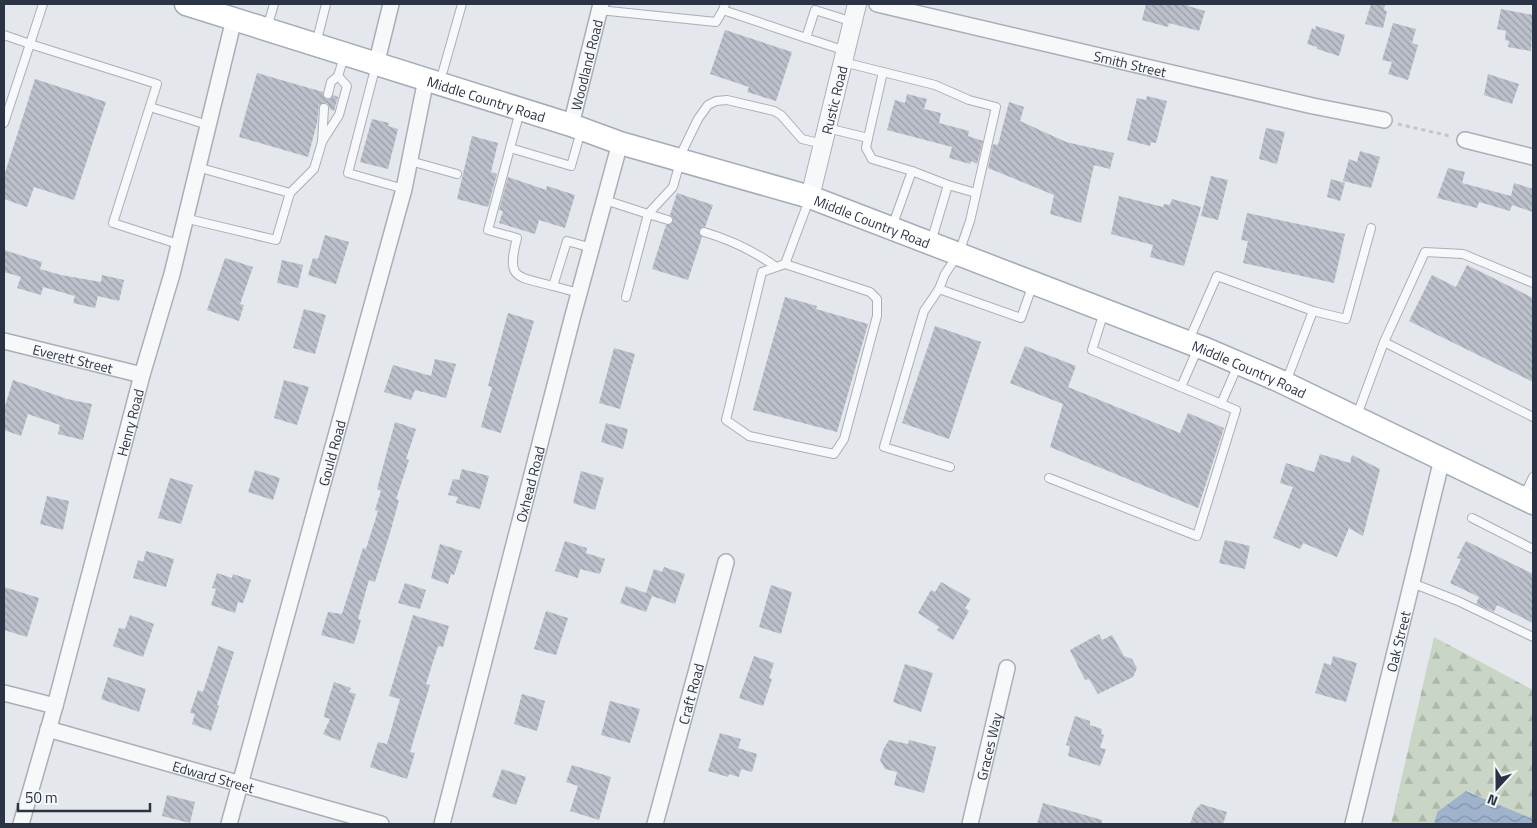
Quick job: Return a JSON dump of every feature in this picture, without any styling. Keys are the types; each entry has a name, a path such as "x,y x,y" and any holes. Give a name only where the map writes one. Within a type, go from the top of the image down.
{"main road":[{"name":"Middle Country Road","path":"186,4 223,12 267,30 316,46 341,65 376,65 434,75 521,109 620,143 810,197 1034,282 1238,363 1528,501"}],"street":[{"path":"376,65 391,4"},
{"name":"Rustic Road","path":"810,197 857,4"},
{"name":"Smith Street","path":"877,4 1313,106 1384,120"},
{"name":"Woodland Road","path":"576,127 600,7"},
{"name":"Henry Road","path":"21,824 55,706 142,375 172,274 208,125 223,12"},
{"name":"Gould Road","path":"229,824 434,75"},
{"path":"1465,140 1533,157"},
{"name":"Oxhead Road","path":"442,824 579,293 620,143"},
{"name":"Everett Street","path":"4,341 142,375"},
{"name":"Oak Street","path":"1353,824 1442,459"},
{"name":"Craft Road","path":"655,824 726,562"},
{"name":"Graces Way","path":"970,824 1008,668"},
{"path":"4,693 55,706"},
{"name":"Edward Street","path":"48,729 381,824"}],"lane":[{"path":"4,123 43,4"},
{"path":"267,30 274,4"},
{"path":"316,46 326,4"},
{"path":"434,75 462,4"},
{"path":"600,7 716,22 724,7 806,38 883,72 935,85 969,100 996,107 959,254 924,311 884,447 950,467"},
{"path":"806,38 814,7 853,22"},
{"path":"4,35 157,84 113,222 178,244"},
{"path":"328,94 331,82 341,65"},
{"path":"322,142 339,115 347,86 341,65"},
{"path":"376,65 348,173 404,189"},
{"path":"883,72 866,148 872,159 912,171 948,185 976,192"},
{"path":"626,297 648,214 673,187 679,160 695,123 708,105 716,100 727,100 774,111 781,115 802,139 825,136 868,138"},
{"path":"150,107 208,125"},
{"path":"184,218 276,240 290,193 314,169 322,142 324,108"},
{"path":"521,109 488,230 517,238 511,260 512,269 519,277 579,293"},
{"path":"510,148 571,166 576,127"},
{"path":"410,161 456,174"},
{"path":"197,167 290,193"},
{"path":"891,228 912,171"},
{"path":"931,243 948,185"},
{"path":"785,264 810,197"},
{"path":"605,200 668,220"},
{"path":"1181,387 1193,344 1217,276 1313,312 1346,319 1371,228"},
{"path":"704,232 757,252 776,267"},
{"path":"554,286 566,241 592,248"},
{"path":"1356,418 1384,342 1425,252 1463,254 1533,283"},
{"path":"785,264 870,292 877,299 877,316 844,439 834,454 749,436 726,420 762,272 785,264"},
{"path":"939,289 1020,318 1034,282"},
{"path":"1049,478 1197,536 1236,410 1092,350 1105,310"},
{"path":"1285,384 1313,312"},
{"path":"1384,342 1533,417"},
{"path":"1221,404 1238,363"},
{"path":"1528,501 1533,477"},
{"path":"1472,518 1533,549"},
{"path":"1412,583 1458,601 1533,637"}],"path":[{"path":"1384,120 1465,140"}],"green space":[{"path":"1434,637 1533,690 1533,819 1467,791 1437,812 1434,824 1391,824"}],"water":[{"path":"1466,791 1533,819 1533,824 1434,824 1437,812"}],"building":[{"path":"1146,4 1189,4 1188,6 1205,11 1199,31 1169,23 1168,27 1142,20"},
{"path":"1371,4 1385,4 1384,10 1387,11 1383,28 1365,24"},
{"path":"1501,9 1533,15 1531,51 1508,47 1509,41 1505,40 1506,31 1497,29"},
{"path":"1393,23 1416,29 1412,43 1418,45 1408,80 1388,74 1392,62 1382,60"},
{"path":"1316,26 1345,35 1339,56 1307,44 1312,28 1315,30"},
{"path":"725,30 792,52 776,101 747,92 749,87 710,74"},
{"path":"257,73 323,92 326,99 330,99 333,95 338,97 334,111 330,109 327,103 319,105 317,123 308,157 239,137"},
{"path":"1488,74 1519,84 1512,104 1484,95"},
{"path":"35,79 106,102 74,200 34,187 27,207 4,199 4,176"},
{"path":"907,94 927,99 924,109 941,113 939,123 969,131 968,136 983,141 977,164 971,161 970,164 949,158 952,147 887,130 895,100 905,103"},
{"path":"1147,96 1167,101 1156,143 1151,142 1150,146 1127,140 1137,98 1146,100"},
{"path":"1009,102 1024,107 1020,121 1066,142 1114,153 1110,169 1094,165 1081,223 1050,214 1054,195 988,168 993,144 998,145"},
{"path":"372,119 389,123 388,126 398,129 388,169 360,162"},
{"path":"1266,128 1285,132 1277,164 1259,159"},
{"path":"472,136 498,143 491,172 497,174 488,207 457,199"},
{"path":"1360,151 1380,157 1371,188 1343,181 1349,159 1357,162"},
{"path":"1448,168 1465,172 1462,183 1511,196 1514,183 1533,189 1533,212 1512,205 1510,211 1479,202 1477,208 1437,198"},
{"path":"1211,176 1228,180 1218,220 1201,216"},
{"path":"508,177 546,190 547,186 575,195 565,228 539,220 535,234 499,223 503,211 499,210"},
{"path":"1331,179 1345,183 1340,201 1327,197"},
{"path":"677,193 713,205 705,227 699,230 702,237 688,280 652,269 666,225 673,222 670,215"},
{"path":"1119,196 1163,207 1164,204 1170,205 1172,199 1201,207 1184,266 1150,257 1153,245 1111,234"},
{"path":"1247,213 1345,234 1334,283 1243,263 1248,241 1241,240"},
{"path":"325,235 349,242 336,284 308,275 313,258 318,259"},
{"path":"4,250 42,262 40,269 61,275 101,282 102,275 124,280 119,301 98,296 95,308 73,303 75,296 43,287 41,295 17,288 21,277 4,272"},
{"path":"225,258 253,267 240,304 244,305 239,321 207,310"},
{"path":"282,260 303,265 298,288 277,283"},
{"path":"1467,265 1533,298 1533,382 1409,321 1432,275 1456,287"},
{"path":"785,297 817,306 816,309 868,324 837,432 753,410"},
{"path":"304,309 326,315 315,354 293,348"},
{"path":"508,313 534,321 501,433 481,427 492,387 488,386"},
{"path":"935,326 981,342 949,439 902,423"},
{"path":"1025,346 1076,366 1068,387 1180,433 1188,413 1224,428 1198,508 1050,447 1063,404 1010,383"},
{"path":"614,348 635,354 620,409 599,403"},
{"path":"435,359 456,364 446,398 415,390 411,400 384,392 393,365 431,376"},
{"path":"13,380 67,399 92,404 83,440 58,434 60,425 28,414 21,436 4,430 4,409"},
{"path":"284,380 309,387 297,425 274,418"},
{"path":"395,422 416,429 406,459 409,460 396,499 399,500 390,533 375,582 369,580 358,619 361,620 354,644 321,635 328,612 342,614 363,548 366,549 378,511 375,510 381,491 377,489"},
{"path":"606,423 628,429 623,449 601,442"},
{"path":"1320,454 1350,463 1352,455 1380,469 1363,536 1349,528 1337,557 1303,543 1300,549 1273,538 1293,487 1280,483 1286,463 1314,472"},
{"path":"462,469 489,476 480,509 456,503 458,497 448,495 453,479 459,480"},
{"path":"255,470 280,478 273,500 248,492"},
{"path":"581,471 604,478 595,510 573,503"},
{"path":"170,478 193,485 181,524 158,518"},
{"path":"47,496 69,501 63,530 40,524"},
{"path":"1225,540 1250,546 1245,569 1219,563"},
{"path":"565,541 587,548 586,553 605,559 600,574 580,569 578,578 555,571"},
{"path":"1466,541 1533,574 1533,623 1497,605 1494,612 1476,604 1479,597 1450,583 1461,559 1457,558"},
{"path":"440,544 462,551 454,575 451,574 448,584 431,578"},
{"path":"146,551 174,559 166,587 133,578 138,560 143,562"},
{"path":"664,567 685,574 675,604 652,596 646,612 620,603 626,586 646,593 654,569 662,572"},
{"path":"217,573 232,578 233,574 251,580 243,603 238,602 235,613 211,605 216,589 212,588"},
{"path":"941,582 971,599 965,608 969,611 953,640 937,630 939,627 918,613 931,590 935,592"},
{"path":"405,583 426,590 420,609 398,603"},
{"path":"771,585 792,592 781,634 759,627"},
{"path":"4,587 39,598 27,637 4,630"},
{"path":"546,611 568,618 556,655 534,649"},
{"path":"130,615 154,624 143,657 113,646 119,628 125,629"},
{"path":"413,615 449,626 443,647 438,646 426,684 430,685 410,752 415,753 407,779 370,767 378,742 387,744 400,699 389,696"},
{"path":"1099,634 1102,640 1112,635 1124,656 1132,659 1137,668 1133,677 1098,694 1089,679 1085,680 1070,650"},
{"path":"218,646 234,652 217,705 219,706 211,731 192,724 195,714 190,713 198,690 203,692"},
{"path":"754,656 774,663 769,678 772,679 763,706 739,698"},
{"path":"1333,656 1357,663 1346,702 1315,693 1324,663 1331,665"},
{"path":"905,664 933,673 921,712 893,702"},
{"path":"108,677 146,689 139,712 101,699"},
{"path":"334,682 351,688 349,692 356,694 340,741 323,734 330,719 324,717"},
{"path":"522,694 545,701 537,731 514,724"},
{"path":"610,701 640,709 630,743 601,735"},
{"path":"1075,716 1090,721 1090,725 1102,729 1101,734 1104,735 1100,748 1106,749 1100,766 1068,756 1070,746 1066,745"},
{"path":"720,733 741,739 738,748 757,754 752,772 741,769 739,777 729,774 728,777 708,771"},
{"path":"889,740 908,744 909,740 936,747 924,793 894,785 897,772 885,769 880,760"},
{"path":"572,765 611,777 599,820 570,811 578,786 566,782"},
{"path":"502,769 526,777 516,805 492,797"},
{"path":"167,795 195,802 190,823 162,816"},
{"path":"1043,803 1102,820 1102,824 1037,824"},
{"path":"1201,804 1227,812 1223,824 1190,824 1195,810"}]}
